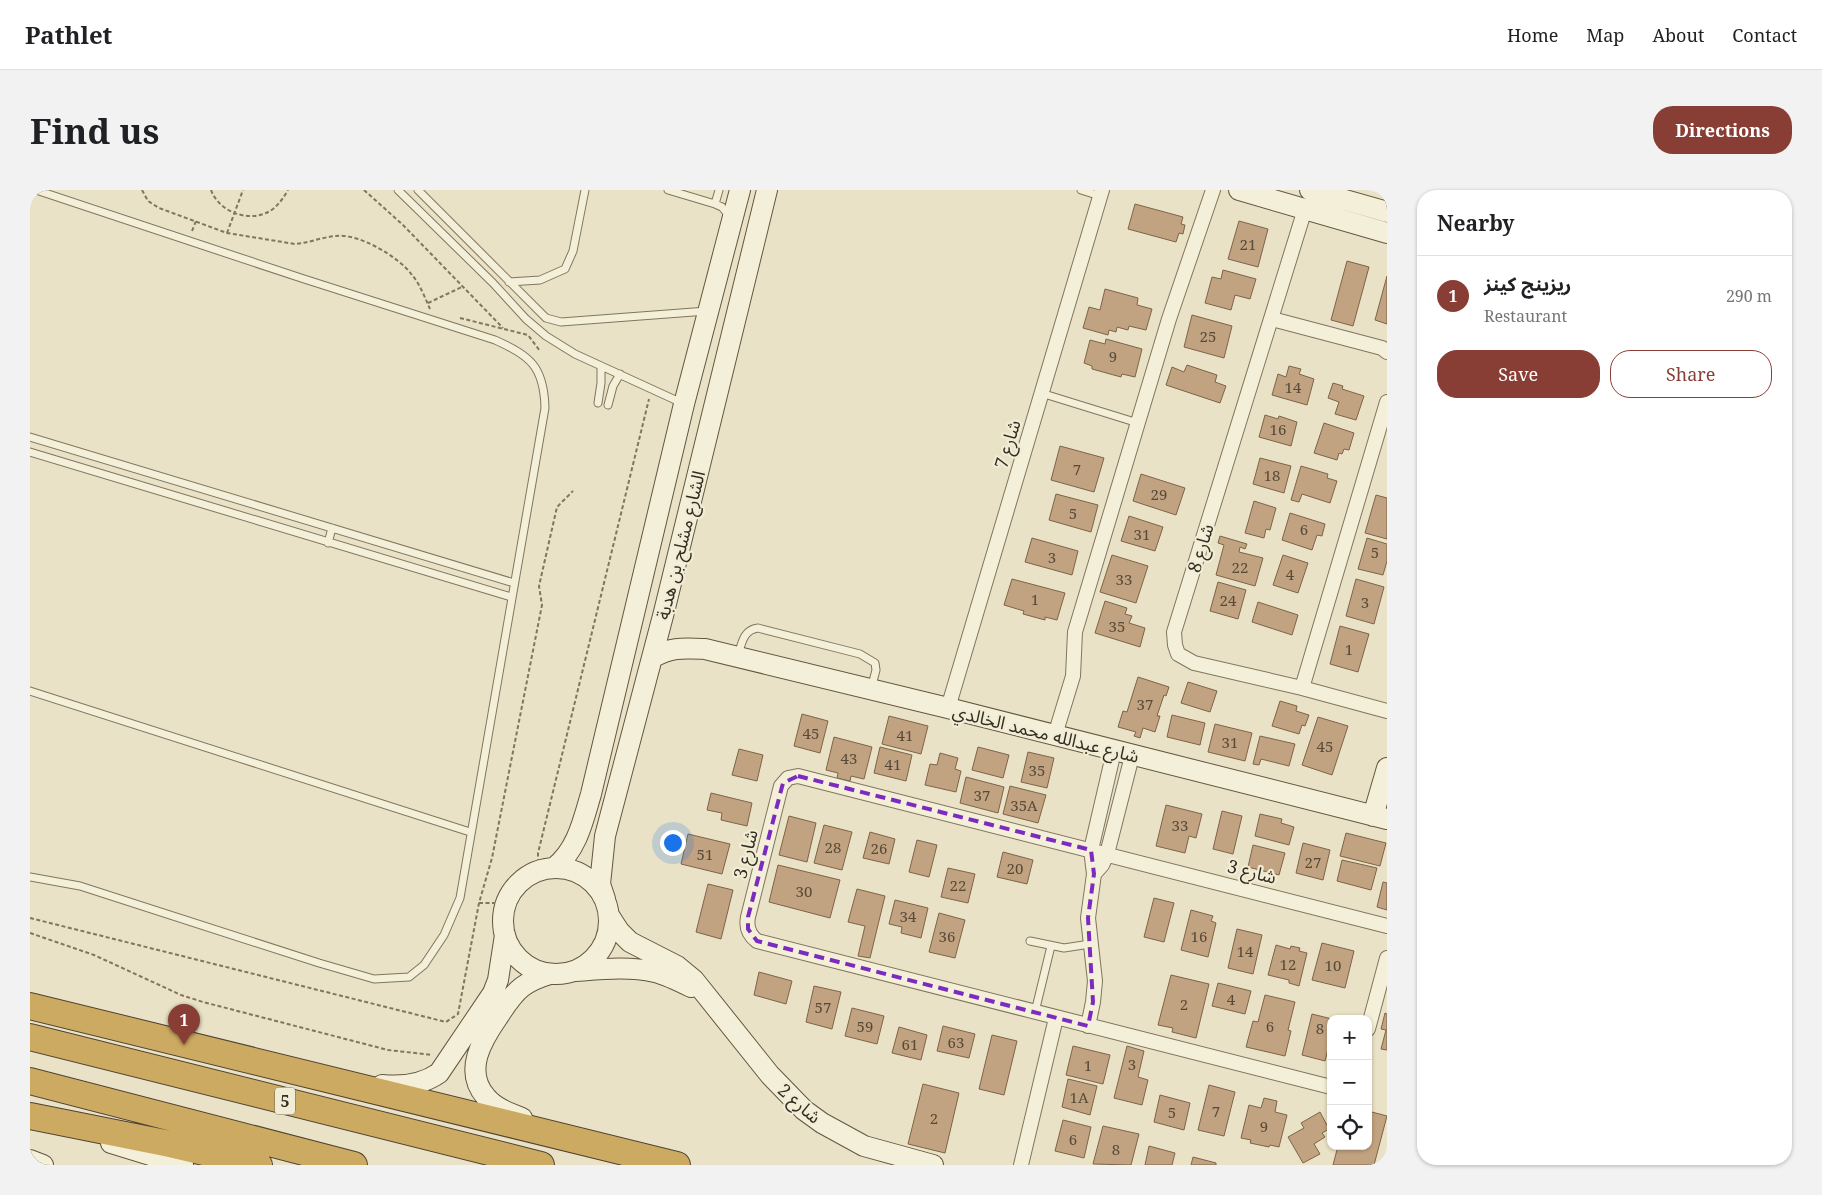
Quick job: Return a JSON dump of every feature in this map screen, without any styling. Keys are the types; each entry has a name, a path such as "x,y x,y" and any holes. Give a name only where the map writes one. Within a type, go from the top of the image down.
{"highway":[{"path":"30,1006 677,1165"},
{"name":"5","path":"30,1037 541,1165"},
{"path":"30,1081 354,1165"},
{"path":"30,1117 170,1144 259,1165"}],"street":[{"path":"1055,736 1073,676 1075,632 1169,319 1213,190"},
{"path":"1239,190 1387,212"},
{"name":"الشارع مشلح بن هدبة","path":"546,869 568,854 578,836 591,794 684,404 732,219 751,193"},
{"name":"الشارع مشلح بن هدبة","path":"608,908 600,884 605,836 664,612 751,193"},
{"name":"شارع 7","path":"948,708 1101,193"},
{"path":"1308,199 1387,233"},
{"name":"شارع 8","path":"1308,199 1174,632 1174,645 1178,654 1194,663 1302,688 1387,711"},
{"path":"1272,319 1382,348 1387,352"},
{"path":"1302,688 1387,402"},
{"name":"شارع عبدالله محمد الخالدي","path":"664,612 669,626 677,634 705,649"},
{"name":"شارع عبدالله محمد الخالدي","path":"652,658 665,650 675,648 705,649 1380,817"},
{"path":"1088,1026 1095,981 1088,918 1094,874 1090,850 1123,753"},
{"path":"1094,874 1102,865 1107,854 1123,753"},
{"path":"1380,817 1387,768"},
{"name":"شارع 3","path":"1327,1086 762,943 753,938 748,929 748,918 781,786 788,778 798,776 1387,926"},
{"path":"326,1080 391,1086 418,1084 439,1073 493,993 498,980 506,903 513,889 524,878 546,869 570,869 584,876 596,886 608,908 609,931 601,950 588,965 563,974 550,974 538,971 522,961 509,946 504,934"},
{"name":"شارع 2","path":"608,908 619,931 630,942 677,966 694,980 775,1081 816,1119 843,1136 864,1146 933,1165"},
{"path":"1372,1015 1387,958"},
{"name":"شارع 2","path":"575,971 620,968 655,972 702,992"},
{"path":"550,974 527,984 508,1001 487,1032 480,1047 475,1073 478,1086 485,1097 495,1106 585,1142"},
{"path":"1021,1165 1056,1018"},
{"path":"30,1117 183,1165"},
{"path":"30,1160 43,1165"}],"lane":[{"path":"30,877 80,886 310,960 374,978 409,977 424,964 444,935 460,898 545,408 544,390 540,375 530,360 514,349 495,340 36,190"},
{"path":"398,190 493,283 526,319 556,344 684,404"},
{"path":"418,190 546,318 561,322 708,311"},
{"path":"509,282 540,280 565,269 572,251 585,190"},
{"path":"668,190 722,207 732,219"},
{"path":"715,204 719,190"},
{"path":"1080,190 1101,193"},
{"path":"598,403 601,366"},
{"path":"608,405 613,386 620,374"},
{"path":"1042,393 1138,423"},
{"path":"30,437 514,583"},
{"path":"46,457 50,443"},
{"path":"30,452 511,597"},
{"path":"328,543 332,528"},
{"path":"738,657 742,640 746,633 751,629 758,628 860,654 870,659 875,662 876,670 871,689"},
{"path":"30,691 470,832"},
{"path":"1030,941 1064,948 1090,944"},
{"path":"1035,1012 1050,946"}],"path":[{"path":"142,190 148,201 159,208 227,233 295,244 304,244 337,236 360,239 397,259 413,275 431,311"},
{"path":"211,190 222,206 233,213 246,216 260,215 272,210 282,200 288,190"},
{"path":"227,233 243,190"},
{"path":"364,190 403,225 503,328"},
{"path":"428,303 462,287"},
{"path":"458,317 528,335 540,351"},
{"path":"546,869 538,853 652,389"},
{"path":"30,918 446,1022 458,1014 479,903 492,858 542,605 539,586 557,507 573,491"},
{"path":"479,903 506,903"},
{"path":"30,933 94,955 181,995 203,1002 388,1050 452,1055"}],"highlighted area":[{"path":"798,776 1091,850 1094,874 1088,918 1093,1002 1088,1026 757,941 748,929 748,917 783,783"}],"building":[{"path":"1135,204 1183,217 1181,224 1185,225 1183,234 1179,233 1176,242 1128,229"},
{"path":"1239,221 1268,229 1258,267 1228,259"},
{"path":"1347,261 1369,267 1353,326 1331,320"},
{"path":"1223,270 1256,279 1250,299 1235,295 1231,310 1205,303 1212,277 1221,279"},
{"path":"1387,276 1387,324 1375,320"},
{"path":"1105,289 1138,298 1137,305 1152,309 1146,330 1129,326 1128,330 1117,327 1116,332 1109,330 1108,335 1083,328 1089,307 1100,310"},
{"path":"1192,315 1232,326 1224,358 1184,347"},
{"path":"1106,339 1142,349 1135,377 1122,374 1121,377 1092,369 1092,366 1084,363 1090,340 1105,344"},
{"path":"1187,365 1217,375 1215,382 1226,386 1220,403 1166,385 1172,367 1184,372"},
{"path":"1289,366 1301,369 1299,374 1314,379 1307,405 1272,395 1278,374 1286,377"},
{"path":"1333,383 1343,386 1342,389 1364,396 1356,420 1335,414 1339,402 1328,398"},
{"path":"1265,415 1278,419 1279,416 1297,422 1291,446 1259,437"},
{"path":"1324,423 1354,433 1349,450 1344,449 1342,454 1339,453 1337,460 1314,453"},
{"path":"1060,446 1104,458 1094,492 1051,480"},
{"path":"1260,458 1291,466 1284,493 1253,484"},
{"path":"1301,466 1328,474 1327,478 1337,481 1330,503 1302,494 1299,502 1291,500"},
{"path":"1141,474 1185,488 1176,515 1133,501"},
{"path":"1056,494 1098,505 1091,532 1049,520"},
{"path":"1376,495 1387,498 1387,539 1365,533"},
{"path":"1254,501 1276,508 1270,530 1266,529 1264,538 1245,533"},
{"path":"1290,513 1325,524 1322,536 1317,535 1312,550 1282,540"},
{"path":"1129,516 1163,527 1155,551 1121,541"},
{"path":"1220,536 1247,544 1245,549 1240,547 1239,552 1263,558 1255,586 1216,575 1224,545 1218,543"},
{"path":"1032,538 1078,551 1072,575 1025,562"},
{"path":"1367,538 1387,544 1387,561 1383,575 1358,569"},
{"path":"1112,555 1148,566 1136,603 1100,592"},
{"path":"1283,555 1308,563 1298,593 1273,585"},
{"path":"1012,579 1065,593 1057,620 1045,617 1045,620 1023,614 1024,611 1004,605"},
{"path":"1356,579 1384,587 1374,624 1346,616"},
{"path":"1218,582 1246,590 1238,619 1210,611"},
{"path":"1105,601 1127,608 1125,614 1132,616 1129,623 1145,628 1140,647 1095,633"},
{"path":"1258,602 1298,615 1292,635 1252,622"},
{"path":"1340,626 1369,634 1358,672 1330,664"},
{"path":"1138,677 1169,687 1166,696 1164,695 1157,716 1160,716 1155,732 1143,728 1140,738 1134,736 1136,732 1118,727 1123,711 1127,712"},
{"path":"1188,682 1217,691 1210,712 1181,703"},
{"path":"1280,701 1297,706 1296,711 1309,715 1305,726 1302,725 1299,734 1272,726"},
{"path":"802,714 828,721 820,753 794,746"},
{"path":"1172,715 1205,723 1200,745 1167,737"},
{"path":"889,716 928,726 921,754 882,744"},
{"path":"1318,717 1348,726 1332,775 1302,765"},
{"path":"1215,724 1252,733 1245,761 1208,752"},
{"path":"1260,736 1295,744 1289,766 1261,759 1259,765 1253,764"},
{"path":"834,737 872,747 864,779 851,776 850,781 837,778 838,773 826,770"},
{"path":"880,747 912,755 906,781 874,773"},
{"path":"978,747 1009,755 1003,778 972,770"},
{"path":"739,749 763,755 757,781 732,775"},
{"path":"1028,752 1054,758 1047,788 1021,782"},
{"path":"940,753 958,758 955,769 961,771 956,792 925,785 930,764 937,765"},
{"path":"966,777 1004,787 998,813 960,803"},
{"path":"1010,786 1046,795 1038,823 1003,814"},
{"path":"711,793 752,803 747,826 721,820 722,813 707,810"},
{"path":"1166,805 1202,814 1196,838 1189,836 1185,853 1156,846"},
{"path":"1222,811 1242,816 1233,854 1213,849"},
{"path":"1260,814 1282,819 1281,823 1294,827 1289,845 1255,836"},
{"path":"789,816 816,823 807,862 779,855"},
{"path":"824,825 852,832 842,870 814,863"},
{"path":"870,832 895,839 889,864 863,858"},
{"path":"1346,833 1386,843 1380,866 1340,856"},
{"path":"688,834 730,844 722,874 681,864"},
{"path":"917,840 937,845 929,877 909,872"},
{"path":"1303,843 1330,850 1323,880 1296,873"},
{"path":"1253,845 1285,853 1279,875 1248,867"},
{"path":"1003,852 1033,860 1027,884 997,877"},
{"path":"1342,860 1377,868 1371,890 1337,881"},
{"path":"778,865 840,880 830,918 769,902"},
{"path":"948,868 975,874 968,903 941,897"},
{"path":"1383,882 1387,883 1387,910 1377,907"},
{"path":"708,884 733,890 721,939 696,932"},
{"path":"857,889 885,896 870,958 858,956 865,926 848,922"},
{"path":"1154,898 1174,903 1164,942 1144,937"},
{"path":"895,900 928,908 921,938 901,933 902,927 889,924"},
{"path":"1191,910 1213,916 1211,921 1216,923 1208,957 1181,950"},
{"path":"939,913 965,920 955,958 929,952"},
{"path":"1237,929 1262,935 1253,974 1228,968"},
{"path":"1322,943 1354,951 1345,988 1312,980"},
{"path":"1276,945 1290,949 1291,946 1300,948 1299,951 1307,953 1299,986 1289,983 1289,980 1268,975"},
{"path":"759,972 792,981 786,1004 754,995"},
{"path":"1171,975 1209,984 1196,1038 1172,1032 1173,1028 1158,1025"},
{"path":"1218,983 1251,991 1245,1014 1212,1006"},
{"path":"814,986 841,992 832,1029 806,1022"},
{"path":"1265,995 1295,1002 1288,1030 1291,1031 1285,1056 1246,1047 1253,1021 1258,1022"},
{"path":"852,1008 884,1016 877,1044 845,1036"},
{"path":"1385,1013 1387,1014 1387,1050 1381,1049 1386,1030 1381,1029"},
{"path":"1312,1014 1327,1018 1327,1053 1325,1061 1302,1055"},
{"path":"943,1026 975,1034 969,1058 937,1051"},
{"path":"899,1027 927,1035 921,1060 892,1053"},
{"path":"992,1035 1017,1041 1004,1095 979,1089"},
{"path":"1073,1046 1110,1055 1103,1084 1066,1075"},
{"path":"1127,1046 1144,1051 1138,1077 1148,1080 1142,1105 1114,1098"},
{"path":"1068,1079 1097,1086 1090,1115 1062,1107"},
{"path":"923,1084 959,1093 945,1153 908,1144"},
{"path":"1209,1085 1235,1092 1224,1136 1198,1130"},
{"path":"1160,1095 1190,1103 1184,1130 1154,1122"},
{"path":"1264,1098 1277,1101 1275,1112 1287,1115 1279,1147 1250,1143 1251,1140 1241,1138 1249,1105 1261,1108"},
{"path":"1320,1112 1327,1125 1327,1130 1322,1133 1325,1137 1314,1144 1320,1154 1303,1163 1288,1137 1304,1128 1301,1123"},
{"path":"1372,1112 1387,1116 1374,1165 1333,1165 1337,1150 1372,1150"},
{"path":"1063,1120 1091,1127 1084,1158 1055,1151"},
{"path":"1103,1126 1139,1134 1131,1165 1093,1164"},
{"path":"1149,1146 1175,1153 1172,1165 1145,1165"},
{"path":"1193,1157 1216,1163 1216,1165 1191,1165"}],"place":[{"name":"ريزينج كينز","path":"184,1045"}]}
